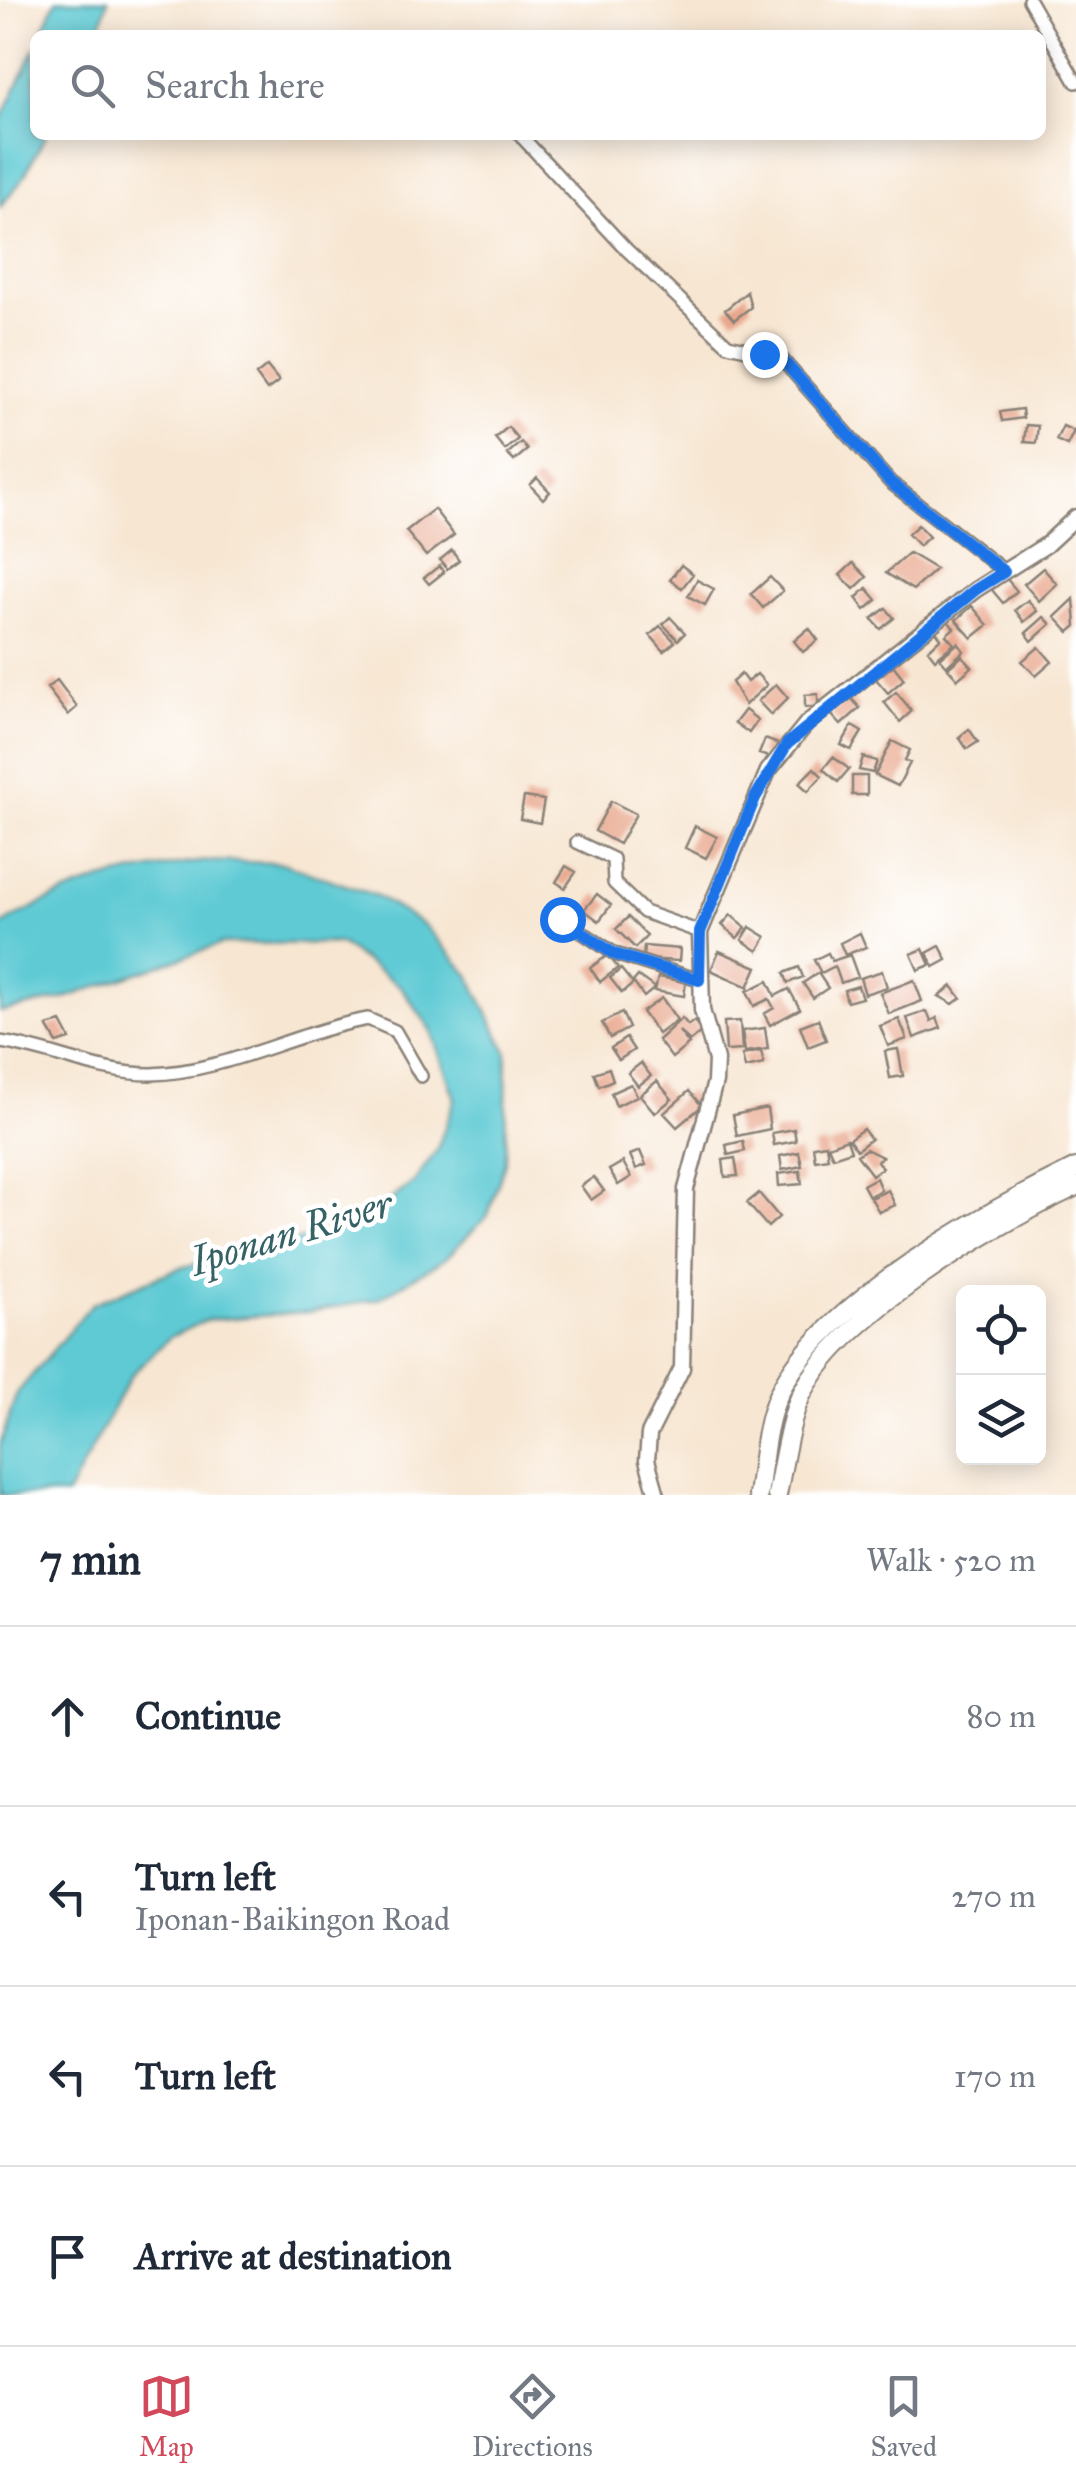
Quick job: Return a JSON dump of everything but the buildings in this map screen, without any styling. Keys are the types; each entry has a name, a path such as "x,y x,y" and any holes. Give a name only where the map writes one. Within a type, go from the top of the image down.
{"main road":[{"path":"758,1495 780,1392 818,1338 959,1231 1076,1168"},
{"path":"777,1495 798,1404 832,1352 968,1244 1076,1186"}],"street":[{"path":"1030,0 1076,82"},
{"path":"525,140 627,250 722,340 751,353 779,356 890,482 1004,572"},
{"path":"658,1495 647,1460 649,1434 682,1368 686,1188 715,1082 716,1060 699,980 700,932 755,798 787,744 853,687 1004,572 1046,545 1076,517"},
{"path":"578,842 613,859 614,883 644,912 700,932"},
{"path":"562,919 614,954 699,980"},
{"path":"0,1042 104,1069 151,1074 206,1066 368,1019 395,1032 421,1076"}],"water":[{"path":"56,0 108,0 99,30 43,30"},
{"path":"30,59 30,140 43,140 22,180 0,207 0,122"},
{"path":"207,861 282,863 377,896 425,926 469,975 507,1052 505,1162 488,1215 446,1258 378,1299 311,1312 207,1320 170,1337 131,1375 67,1495 0,1495 0,1445 17,1393 92,1304 179,1268 317,1236 365,1219 414,1182 437,1150 455,1099 430,1028 401,987 339,943 222,944 62,999 0,1012 0,926 52,899 99,881"}],"route":[{"path":"562,919 614,954 699,980 700,932 755,798 787,744 807,723 975,590 1004,572 890,482 779,356 764,354"}],"water label":[{"name":"Iponan River","path":"291,1232"}]}
